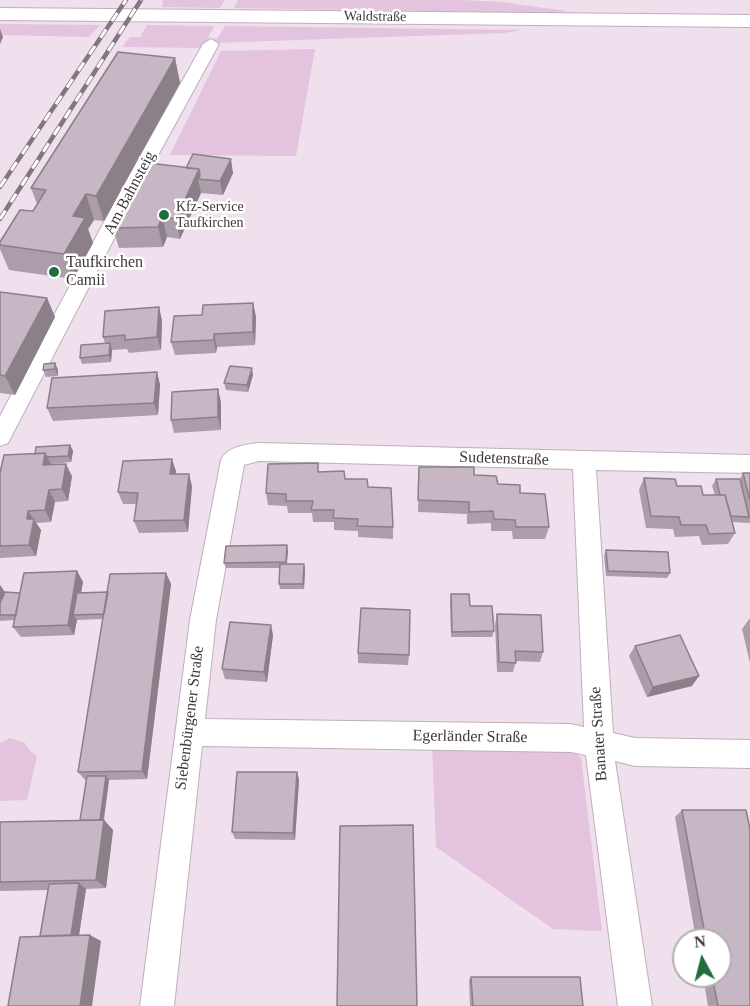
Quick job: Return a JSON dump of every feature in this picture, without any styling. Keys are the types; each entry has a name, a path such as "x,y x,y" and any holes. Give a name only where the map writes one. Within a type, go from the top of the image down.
{"main road":[{"name":"Waldstraße","path":"0,14 750,21"}],"street":[{"name":"Am Bahnsteig","path":"0,437 146,160 211,44"},
{"name":"Sudetenstraße","path":"259,452 750,464"},
{"name":"Siebenbürgener Straße","path":"157,1006 203,620 233,460 244,454 259,452"},
{"name":"Banater Straße","path":"584,461 598,743 635,1006"},
{"name":"Egerländer Straße","path":"188,732 571,738 635,752 750,754"}],"shaded area":[{"path":"163,0 225,0 220,8 162,7"},
{"path":"238,0 462,0 501,2 566,11 559,13 234,8"},
{"path":"0,24 100,25 89,37 0,35"},
{"path":"147,25 214,26 208,38 217,39 225,26 523,30 503,33 210,43 206,48 122,47 130,37 140,37"},
{"path":"315,49 296,156 170,155 221,51"},
{"path":"10,738 25,743 37,756 27,800 0,801 0,743"},
{"path":"432,744 569,747 581,758 602,931 553,929 436,847"}],"building":[{"path":"118,52 175,58 96,196 86,194 73,216 85,218 64,254 0,245 20,210 33,211 46,190 31,188"},
{"path":"193,154 231,159 220,181 198,179 199,169 186,168"},
{"path":"149,163 199,169 176,219 162,217 158,227 113,228"},
{"path":"0,292 47,298 5,376 0,375"},
{"path":"253,303 253,332 214,334 214,340 171,342 174,316 202,315 203,305"},
{"path":"159,307 157,337 125,340 125,335 103,337 105,311"},
{"path":"110,343 109,355 80,358 81,345"},
{"path":"55,363 55,369 43,370 44,364"},
{"path":"230,366 252,368 247,385 224,383"},
{"path":"157,372 154,403 47,408 52,378"},
{"path":"218,389 218,417 171,420 172,392"},
{"path":"70,445 68,456 47,457 45,453 35,454 36,447"},
{"path":"45,453 43,465 66,464 62,489 49,490 45,510 28,511 27,519 34,519 29,545 0,546 0,473 4,455"},
{"path":"172,459 170,474 189,474 184,520 134,521 138,493 118,492 123,461"},
{"path":"318,463 318,472 344,471 345,479 367,479 368,487 391,488 393,527 357,526 358,519 333,518 334,510 311,510 313,501 286,501 286,494 266,493 268,464"},
{"path":"419,467 474,467 474,475 496,476 498,484 520,485 520,493 545,494 549,527 516,527 515,520 494,519 493,511 469,512 469,502 418,500"},
{"path":"743,473 750,473 750,500"},
{"path":"644,478 675,479 677,486 701,486 703,495 725,495 735,533 709,534 706,525 681,525 679,517 651,516"},
{"path":"716,479 740,479 749,517 731,516 725,495 720,495"},
{"path":"287,545 286,562 224,563 226,546"},
{"path":"606,550 668,552 670,573 608,571"},
{"path":"280,564 304,564 303,584 279,584"},
{"path":"77,571 68,625 13,627 24,573"},
{"path":"166,573 142,771 78,772 110,574"},
{"path":"5,592 20,593 16,615 0,615 0,603"},
{"path":"108,592 104,614 73,615 77,593"},
{"path":"451,594 469,594 470,606 492,606 494,631 452,632"},
{"path":"361,608 410,610 409,655 358,653"},
{"path":"497,614 541,615 543,652 515,651 516,663 499,662"},
{"path":"230,622 271,625 264,672 222,669"},
{"path":"680,635 699,676 653,687 635,646"},
{"path":"237,772 297,772 293,833 232,832"},
{"path":"87,776 106,776 100,820 80,820"},
{"path":"682,810 746,810 750,829 750,1006 718,1006 714,988 732,988 732,928 704,928"},
{"path":"104,820 96,880 0,882 0,822"},
{"path":"413,825 417,1006 337,1006 340,826"},
{"path":"79,883 71,935 40,936 49,884"},
{"path":"90,935 80,1006 8,1006 20,937"},
{"path":"471,977 580,977 583,1006 473,1006"}],"railway":[{"path":"0,187 126,0"},
{"path":"0,219 141,0"}],"place":[{"name":"Kfz-Service Taufkirchen","path":"164,215"},
{"name":"Taufkirchen Camii","path":"54,272"}]}
